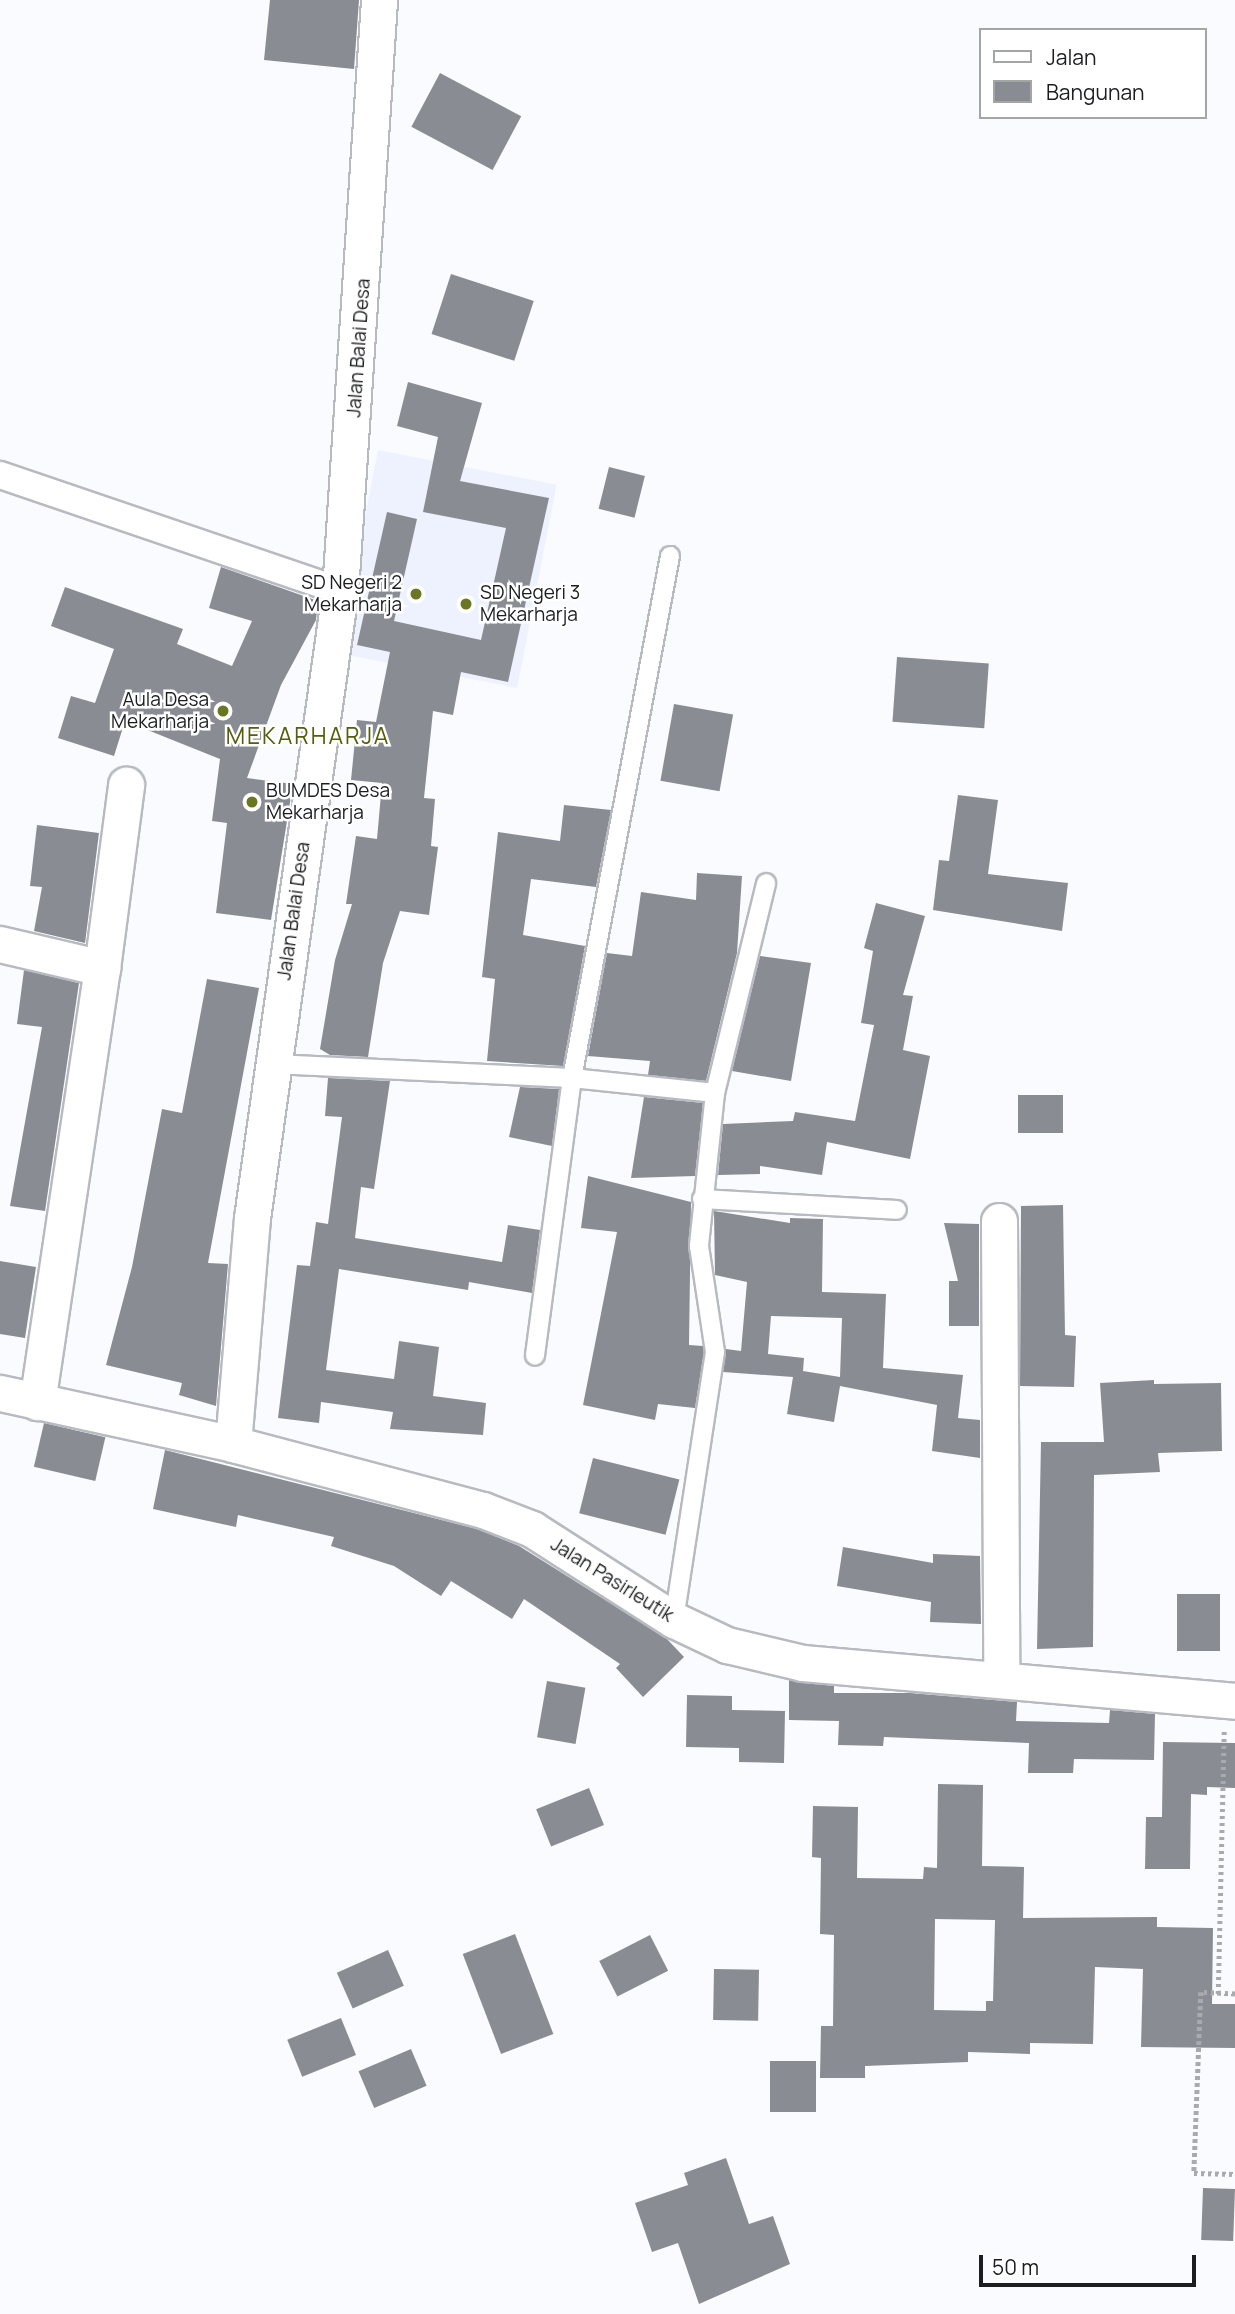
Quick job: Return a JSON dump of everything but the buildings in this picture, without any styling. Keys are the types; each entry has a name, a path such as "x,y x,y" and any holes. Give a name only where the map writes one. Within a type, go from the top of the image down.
{"street":[{"name":"Jalan Balai Desa","path":"233,1444 252,1217 340,591 379,0"},
{"path":"0,475 340,591"},
{"path":"37,1402 102,968 126,785"},
{"path":"0,944 102,968"},
{"path":"999,1221 1002,1679"},
{"name":"Jalan Pasirleutik","path":"0,1392 233,1444 433,1494 532,1530 674,1620 727,1646 803,1663 1230,1701"}],"lane":[{"path":"535,1356 572,1078 670,556"},
{"path":"674,1620 715,1352 699,1246 715,1093 766,883"},
{"path":"273,1064 572,1078 715,1093"},
{"path":"702,1199 897,1210"}],"path":[{"path":"1218,1994 1230,1701"},
{"path":"1235,1994 1200,1992 1194,2173 1235,2174"}],"shaded area":[{"path":"378,450 557,485 517,688 339,653"}],"place":[{"name":"SD Negeri 2 Mekarharja","path":"416,594"},
{"name":"SD Negeri 3 Mekarharja","path":"466,604"},
{"name":"Aula Desa Mekarharja","path":"223,711"},
{"name":"BUMDES Desa Mekarharja","path":"252,802"}],"district":[{"name":"MEKARHARJA","path":"308,735"}]}
